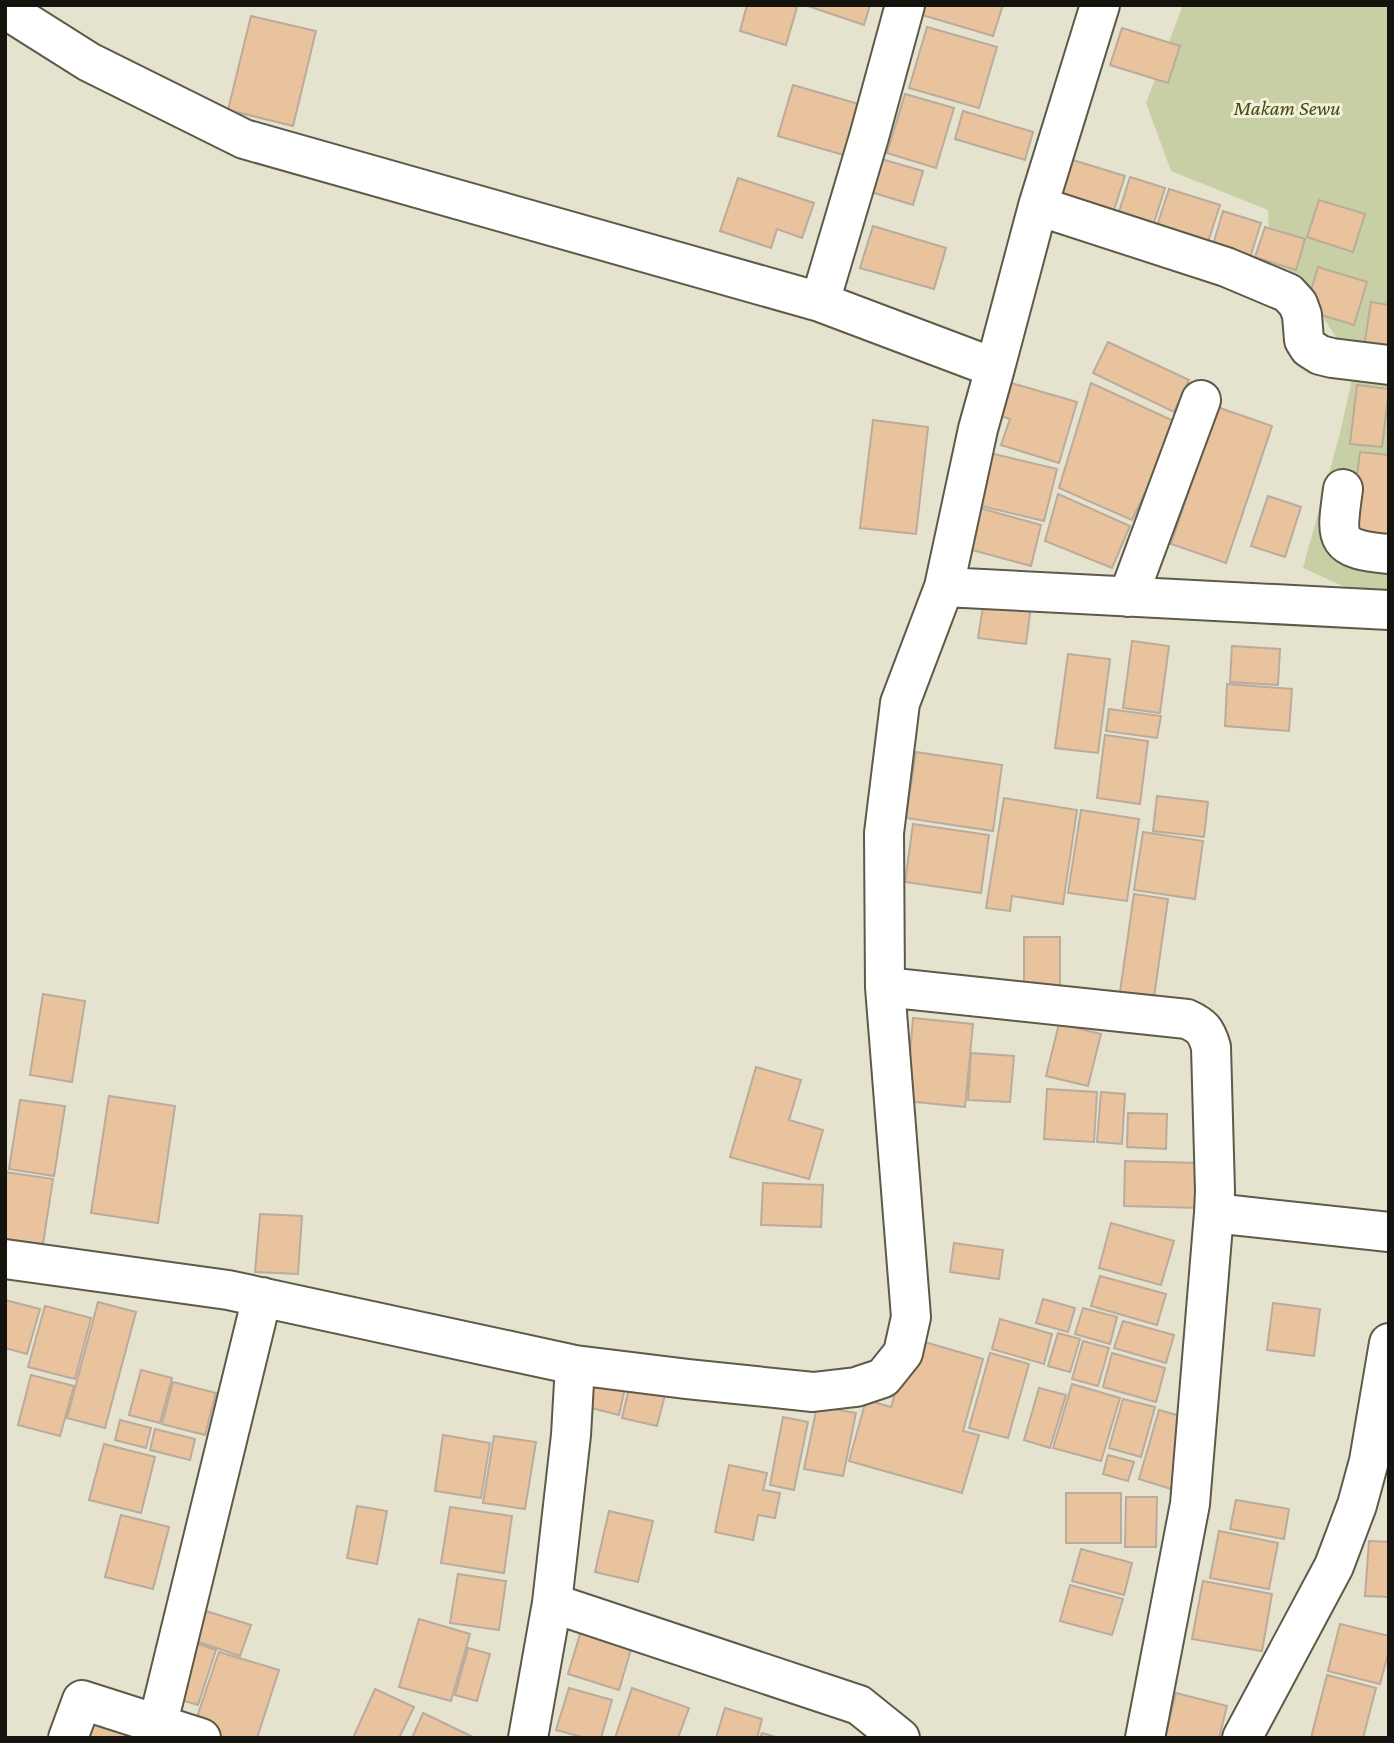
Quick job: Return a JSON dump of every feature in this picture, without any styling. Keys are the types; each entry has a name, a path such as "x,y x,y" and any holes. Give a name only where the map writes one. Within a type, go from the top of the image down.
{"street":[{"path":"820,302 905,5"},
{"path":"5,1259 228,1290 575,1365 687,1380 813,1392 856,1387 883,1378 903,1353 911,1317 885,987 884,833 900,703 944,587 978,429 1038,206 1100,5"},
{"path":"5,9 89,62 244,139 820,302 995,368"},
{"path":"1038,206 1226,267 1288,293 1298,304 1302,315 1304,340 1309,348 1332,358 1389,365"},
{"path":"1128,597 1201,400"},
{"path":"1342,489 1339,517 1342,541 1354,549 1389,554"},
{"path":"944,587 1389,610"},
{"path":"885,987 1187,1019 1201,1026 1208,1037 1211,1047 1215,1191 1190,1504 1145,1738"},
{"path":"1214,1213 1389,1232"},
{"path":"158,1723 262,1297"},
{"path":"1242,1738 1334,1566 1357,1505 1369,1461 1389,1343"},
{"path":"528,1738 552,1603 571,1435 575,1365"},
{"path":"552,1603 859,1705 900,1738"},
{"path":"68,1738 82,1700 201,1738"}],"green space":[{"name":"Makam Sewu","path":"1183,5 1389,5 1389,596 1365,596 1303,568 1340,433 1355,366 1305,290 1270,268 1268,210 1171,171 1146,103"}],"building":[{"path":"747,5 797,7 786,45 740,31"},
{"path":"805,5 870,5 864,25"},
{"path":"914,5 1003,5 993,36 912,12"},
{"path":"251,16 316,31 293,126 228,110"},
{"path":"927,27 997,47 979,108 909,88"},
{"path":"1122,28 1180,46 1168,83 1110,65"},
{"path":"793,85 862,105 847,156 778,136"},
{"path":"905,94 954,108 936,168 887,153"},
{"path":"963,111 1033,132 1025,160 955,139"},
{"path":"1066,158 1125,176 1110,222 1052,204"},
{"path":"881,159 923,171 913,205 871,192"},
{"path":"1130,177 1165,188 1151,232 1116,221"},
{"path":"738,178 814,203 802,238 777,229 771,248 720,231"},
{"path":"1169,189 1220,205 1206,248 1155,232"},
{"path":"1319,200 1365,214 1353,252 1307,237"},
{"path":"1223,211 1261,223 1247,267 1210,255"},
{"path":"873,226 946,248 934,289 860,268"},
{"path":"1265,227 1305,239 1296,270 1255,257"},
{"path":"1318,267 1367,282 1354,325 1305,310"},
{"path":"1371,302 1389,305 1389,351 1364,347"},
{"path":"1108,342 1189,380 1174,412 1093,373"},
{"path":"1001,380 1077,402 1059,463 1001,445 1010,419 991,413"},
{"path":"1091,383 1178,423 1132,520 1059,488"},
{"path":"1357,385 1389,389 1382,447 1350,444"},
{"path":"1217,407 1272,426 1226,563 1171,544"},
{"path":"873,420 928,427 916,534 860,528"},
{"path":"1360,452 1389,455 1389,541 1349,536"},
{"path":"990,453 1057,469 1044,521 977,505"},
{"path":"1058,494 1130,526 1112,568 1045,541"},
{"path":"1268,496 1301,507 1285,557 1251,546"},
{"path":"976,507 1041,525 1031,566 965,548"},
{"path":"984,600 1031,606 1026,644 978,638"},
{"path":"1132,641 1169,646 1160,713 1123,708"},
{"path":"1232,646 1280,649 1278,685 1230,682"},
{"path":"1068,654 1110,659 1098,753 1055,748"},
{"path":"1227,684 1292,689 1289,731 1225,726"},
{"path":"1109,709 1161,716 1157,738 1106,731"},
{"path":"1105,735 1148,741 1140,804 1097,798"},
{"path":"916,752 1002,765 993,831 906,818"},
{"path":"1157,796 1208,802 1204,837 1153,831"},
{"path":"1004,798 1077,810 1063,904 1012,896 1010,911 986,908"},
{"path":"1081,810 1139,819 1127,901 1068,893"},
{"path":"913,824 989,835 981,893 905,882"},
{"path":"1143,832 1203,841 1195,899 1134,890"},
{"path":"1134,894 1168,899 1153,1004 1119,999"},
{"path":"1024,937 1060,937 1060,990 1024,990"},
{"path":"43,994 85,1001 72,1082 30,1075"},
{"path":"913,1018 973,1024 965,1107 906,1101"},
{"path":"1059,1024 1101,1034 1088,1086 1046,1076"},
{"path":"971,1053 1014,1056 1010,1102 968,1100"},
{"path":"756,1067 801,1080 789,1120 823,1130 809,1179 730,1157"},
{"path":"1047,1089 1097,1092 1094,1142 1044,1139"},
{"path":"1101,1092 1125,1094 1122,1144 1097,1142"},
{"path":"109,1096 175,1106 158,1223 91,1213"},
{"path":"20,1100 65,1106 54,1176 9,1169"},
{"path":"1128,1113 1167,1114 1166,1149 1127,1147"},
{"path":"1125,1161 1201,1163 1201,1208 1124,1206"},
{"path":"5,1172 53,1179 43,1244 5,1239"},
{"path":"763,1183 823,1185 821,1227 761,1225"},
{"path":"260,1214 302,1216 298,1274 255,1272"},
{"path":"1111,1223 1174,1241 1161,1285 1099,1268"},
{"path":"954,1243 1003,1250 999,1279 950,1272"},
{"path":"1100,1276 1166,1294 1157,1325 1091,1306"},
{"path":"1043,1299 1075,1308 1068,1332 1036,1323"},
{"path":"5,1300 40,1309 27,1354 5,1348"},
{"path":"98,1302 136,1312 105,1428 67,1418"},
{"path":"1273,1303 1320,1309 1314,1356 1267,1350"},
{"path":"45,1306 91,1318 75,1379 28,1367"},
{"path":"1083,1308 1117,1317 1110,1344 1075,1334"},
{"path":"1000,1319 1052,1334 1044,1364 992,1349"},
{"path":"1123,1321 1174,1335 1166,1363 1114,1348"},
{"path":"1058,1333 1080,1339 1070,1372 1048,1366"},
{"path":"911,1338 983,1359 963,1431 979,1435 962,1493 849,1461 866,1400 891,1407"},
{"path":"1083,1341 1109,1348 1098,1386 1072,1379"},
{"path":"990,1353 1029,1364 1008,1438 969,1428"},
{"path":"1112,1353 1165,1368 1156,1402 1103,1387"},
{"path":"141,1370 172,1378 160,1423 129,1415"},
{"path":"592,1371 627,1379 619,1415 583,1406"},
{"path":"31,1375 74,1386 60,1436 18,1425"},
{"path":"631,1379 667,1387 657,1426 622,1418"},
{"path":"173,1382 216,1393 205,1435 162,1424"},
{"path":"1072,1384 1120,1398 1101,1461 1053,1448"},
{"path":"1039,1388 1066,1395 1050,1448 1024,1440"},
{"path":"1123,1399 1155,1407 1141,1457 1109,1448"},
{"path":"817,1406 856,1413 843,1476 804,1469"},
{"path":"1159,1410 1191,1419 1171,1489 1139,1479"},
{"path":"783,1417 808,1422 794,1490 770,1485"},
{"path":"120,1420 151,1428 146,1448 115,1440"},
{"path":"155,1429 195,1439 190,1460 150,1450"},
{"path":"443,1435 490,1443 481,1498 435,1491"},
{"path":"494,1436 536,1442 525,1509 483,1503"},
{"path":"104,1444 155,1457 141,1513 89,1500"},
{"path":"1108,1455 1134,1462 1128,1481 1103,1474"},
{"path":"729,1465 767,1473 763,1490 780,1493 775,1518 758,1515 753,1540 715,1532"},
{"path":"1066,1493 1121,1493 1121,1543 1066,1543"},
{"path":"1126,1497 1157,1497 1156,1547 1125,1547"},
{"path":"1236,1500 1289,1509 1284,1539 1230,1529"},
{"path":"357,1506 387,1511 377,1564 347,1558"},
{"path":"450,1507 512,1516 504,1573 441,1563"},
{"path":"609,1511 653,1521 638,1582 595,1572"},
{"path":"121,1515 169,1527 153,1589 105,1577"},
{"path":"1219,1531 1278,1543 1269,1589 1210,1578"},
{"path":"1369,1541 1389,1542 1389,1597 1365,1596"},
{"path":"1081,1549 1132,1563 1124,1595 1072,1581"},
{"path":"458,1574 506,1581 499,1630 450,1623"},
{"path":"1203,1581 1272,1594 1262,1651 1192,1639"},
{"path":"1070,1585 1123,1599 1112,1635 1060,1621"},
{"path":"193,1607 251,1625 240,1656 184,1637"},
{"path":"419,1619 470,1634 451,1701 399,1687"},
{"path":"1340,1624 1389,1636 1389,1650 1380,1684 1328,1671"},
{"path":"581,1631 632,1646 619,1690 568,1674"},
{"path":"183,1639 216,1650 198,1705 165,1695"},
{"path":"468,1648 490,1654 477,1701 455,1695"},
{"path":"219,1652 279,1670 257,1738 221,1738 193,1729"},
{"path":"1327,1675 1376,1688 1363,1738 1311,1738"},
{"path":"569,1688 612,1700 601,1738 586,1738 556,1730"},
{"path":"632,1688 689,1708 678,1738 615,1738"},
{"path":"375,1689 414,1707 399,1738 353,1738"},
{"path":"1176,1693 1227,1706 1219,1738 1165,1738"},
{"path":"725,1708 762,1719 757,1738 716,1738"},
{"path":"423,1713 475,1738 412,1738"},
{"path":"93,1721 133,1735 132,1738 87,1738"},
{"path":"762,1733 779,1738 760,1738"}]}
